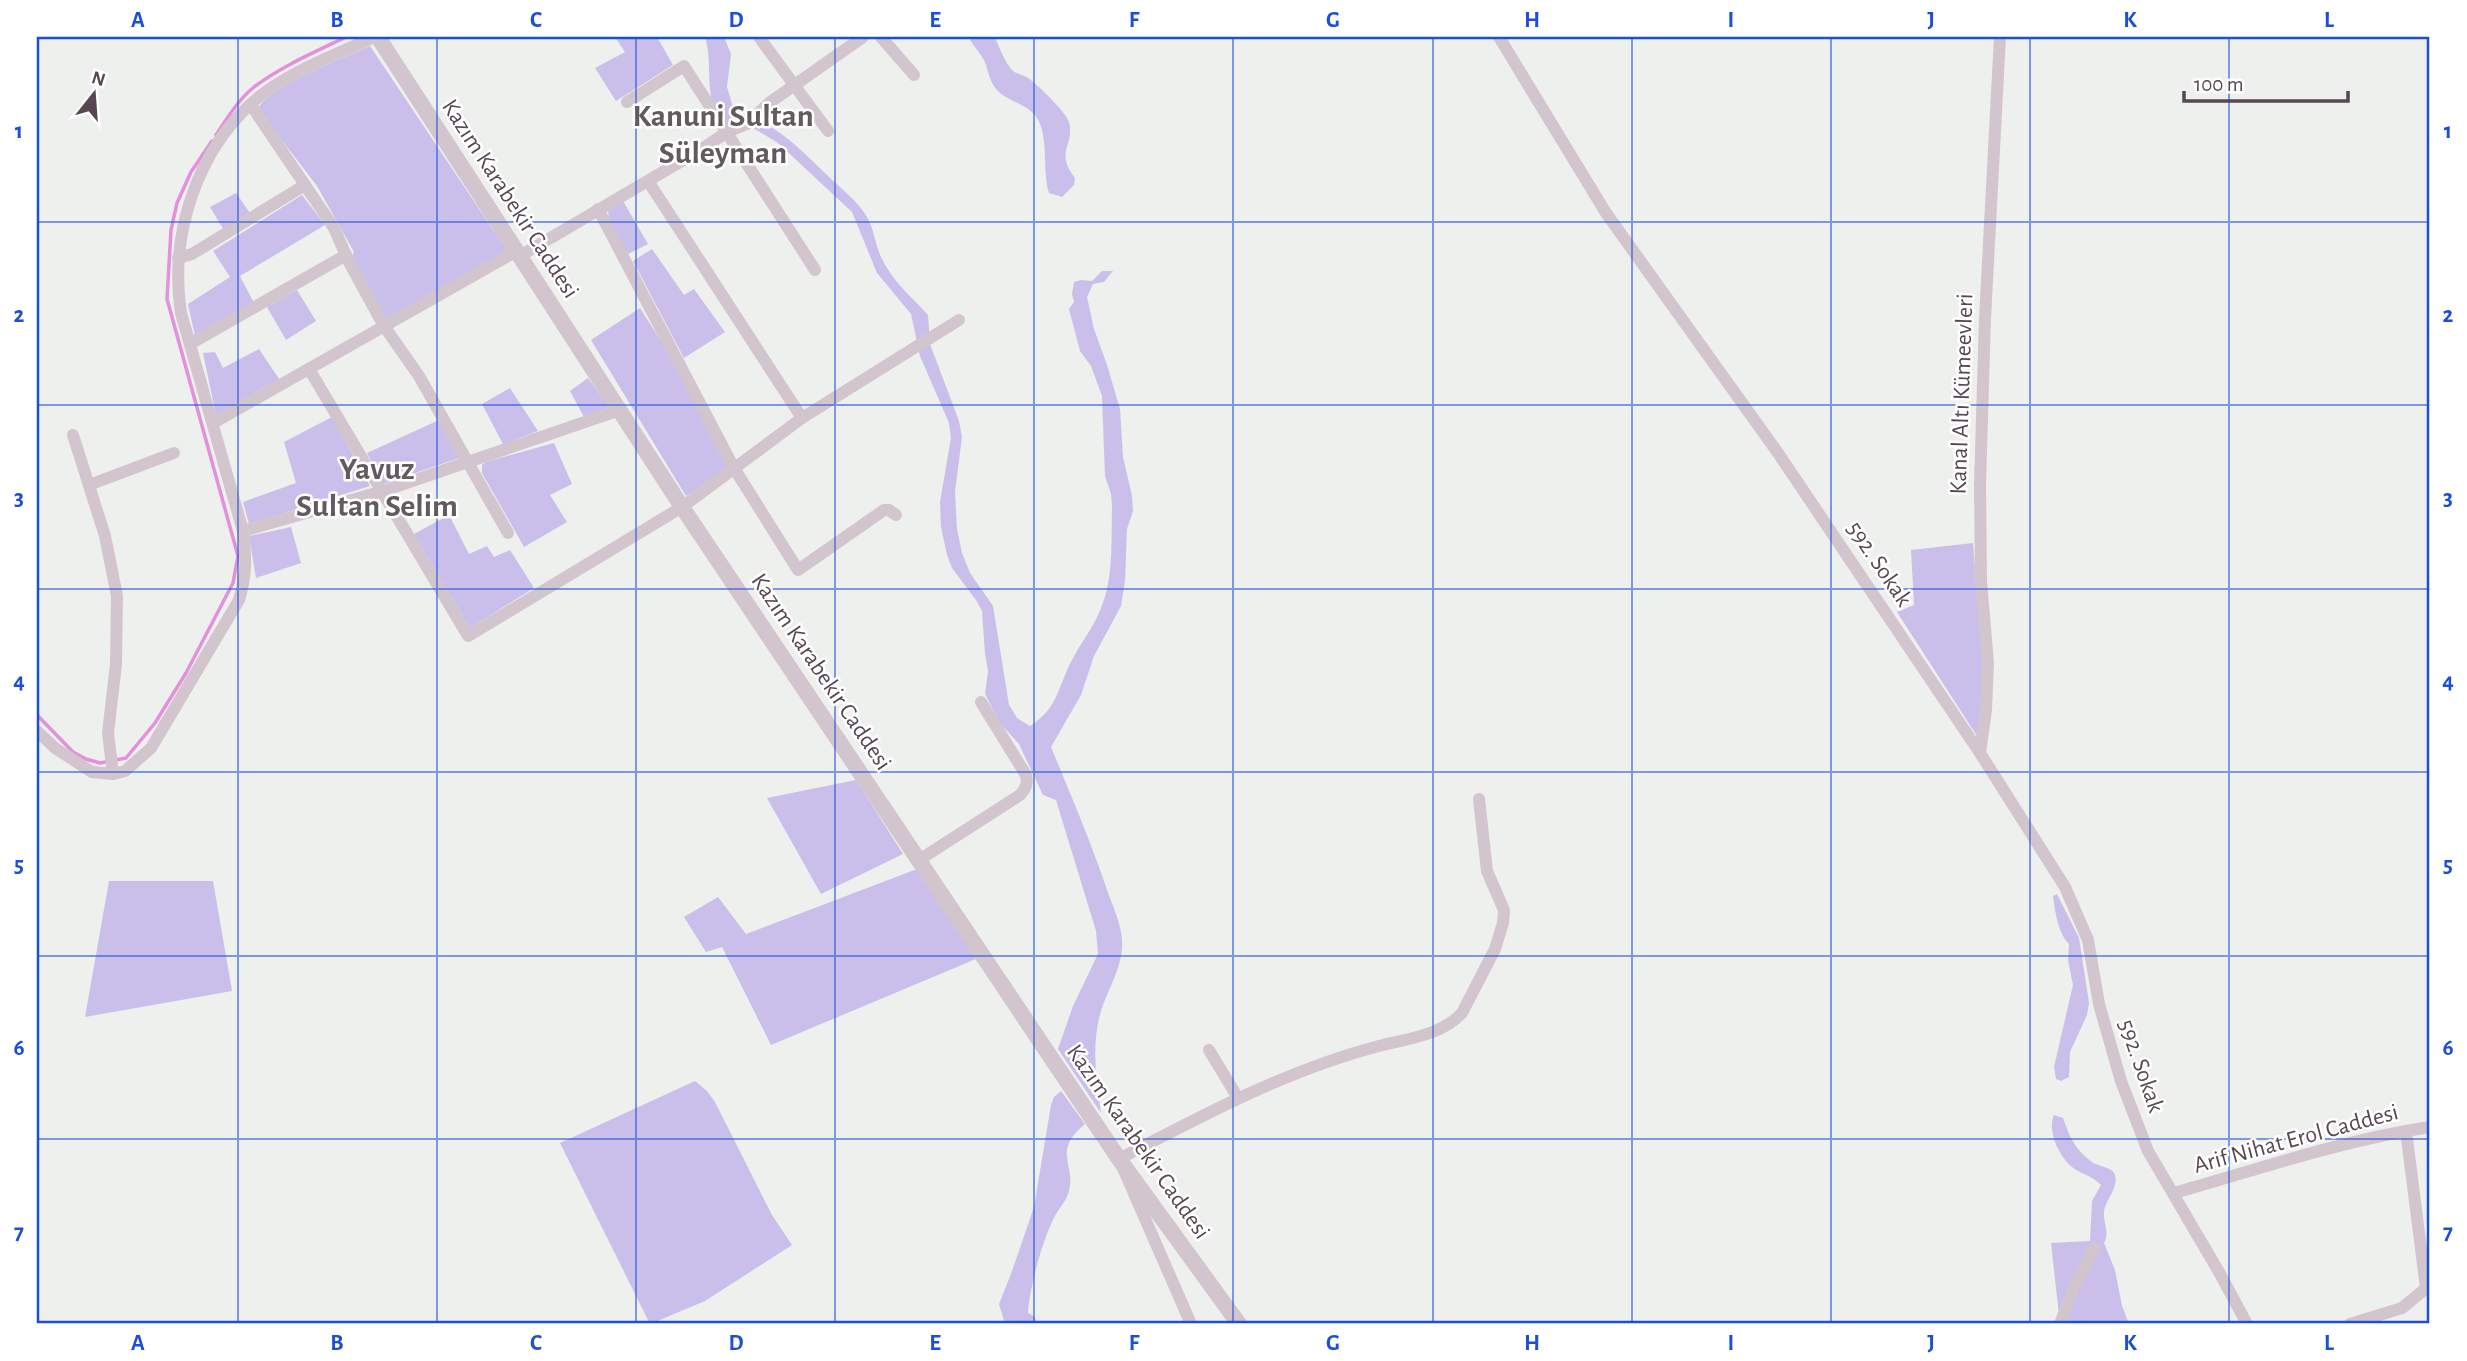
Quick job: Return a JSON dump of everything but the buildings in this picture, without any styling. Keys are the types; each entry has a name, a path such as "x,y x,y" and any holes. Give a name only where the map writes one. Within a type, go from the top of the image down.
{"street":[{"path":"37,731 55,748 92,772 125,771 151,748 239,600 246,578 247,562 243,531 178,294 178,258 188,203 200,176 229,129 251,105 291,76 376,37"},
{"name":"Kazım Karabekir Caddesi","path":"376,37 682,507 1119,1158 1240,1324"},
{"path":"759,37 828,131"},
{"path":"213,423 648,181 727,132 747,124 794,85 863,37"},
{"path":"881,37 914,75"},
{"name":"592. Sokak","path":"1499,37 1606,213 1778,453 1980,753 2065,887 2088,940 2102,1017 2121,1081 2148,1151 2247,1324"},
{"name":"Kanal Altı Kümeevleri","path":"1980,753 1986,710 1988,663 1981,581 1980,470 2000,37"},
{"path":"628,102 684,66 815,270"},
{"path":"251,105 334,228 384,326 419,376 509,533"},
{"path":"648,181 802,418"},
{"path":"178,258 192,254 304,185"},
{"path":"598,209 734,468 798,570 884,510 896,515"},
{"path":"190,344 346,255"},
{"path":"309,369 468,636 682,507 802,418 959,320"},
{"path":"243,531 383,491 620,410"},
{"path":"73,435 105,536 117,596 117,664 108,733 112,771"},
{"path":"89,485 174,453"},
{"path":"919,860 1025,790 1028,782 1026,775 981,702"},
{"path":"1191,1324 1119,1158 1238,1098 1332,1060 1448,1025 1462,1013 1495,948 1503,923 1504,910 1487,871 1479,799"},
{"path":"1209,1050 1238,1098"},
{"name":"Arif Nihat Erol Caddesi","path":"2174,1194 2333,1147 2430,1127"},
{"path":"2350,1324 2402,1308 2428,1286 2406,1131"},
{"path":"2060,1322 2094,1249"}],"shaded area":[{"path":"615,37 657,37 673,65 616,101 595,68 625,52"},
{"path":"705,37 724,37 731,54 727,87 732,104 746,115 745,119 732,127 715,110"},
{"path":"969,37 995,37 1013,71 1038,86 1067,117 1070,137 1065,155 1075,178 1074,185 1062,197 1049,193 1043,134 1037,118 995,87 985,61"},
{"path":"370,46 508,252 389,319 384,318 352,256 354,252 317,186 258,109 276,91 291,82"},
{"path":"755,119 793,143 858,205 869,222 885,266 928,315 930,344 959,421 962,437 955,492 957,529 962,553 970,573 993,606 1009,705 1017,718 1030,726 1052,705 1072,660 1098,615 1108,584 1112,507 1105,476 1102,396 1091,366 1080,351 1069,309 1074,302 1074,282 1092,281 1102,271 1113,271 1104,282 1093,284 1087,297 1094,329 1120,409 1123,457 1132,496 1133,511 1127,529 1125,581 1121,606 1094,656 1081,695 1051,747 1095,856 1121,932 1120,962 1101,1011 1096,1036 1096,1075 1101,1113 1058,1049 1073,1006 1098,954 1096,931 1056,800 1043,795 1019,744 1000,723 985,694 988,671 982,611 952,568 941,527 940,502 951,438 949,423 920,356 911,314 877,273 852,212 778,143 750,126"},
{"path":"236,193 250,213 224,230 210,207"},
{"path":"302,195 325,225 240,276 254,303 195,336 188,304 230,277 213,251"},
{"path":"623,201 648,244 628,254 609,221 608,210"},
{"path":"652,249 684,295 694,289 725,332 684,358 633,261"},
{"path":"297,290 316,321 286,340 267,307"},
{"path":"640,308 661,341 729,469 686,496 591,340"},
{"path":"259,349 279,379 216,415 203,353 215,352 223,368"},
{"path":"588,378 609,407 584,417 570,391"},
{"path":"510,388 538,431 503,444 482,404"},
{"path":"332,417 370,486 249,524 243,502 296,483 284,442"},
{"path":"439,420 459,458 383,484 367,453"},
{"path":"554,443 572,484 550,495 567,522 524,547 482,473 482,465"},
{"path":"449,515 469,554 487,546 494,557 510,550 534,588 470,628 414,534"},
{"path":"291,527 301,563 256,578 249,536"},
{"path":"1973,543 1984,682 1977,736 1897,612 1914,605 1911,550"},
{"path":"856,780 903,854 821,894 767,798"},
{"path":"917,869 976,959 771,1045 722,947 706,952 684,917 718,897 746,934"},
{"path":"109,881 213,881 232,991 85,1017"},
{"path":"2057,894 2079,938 2089,1003 2087,1015 2070,1052 2069,1077 2061,1081 2056,1079 2054,1067 2073,985 2068,960 2069,944 2060,928 2055,908 2053,896"},
{"path":"695,1081 715,1102 772,1215 792,1245 705,1301 650,1324 560,1143"},
{"path":"1061,1091 1085,1124 1069,1143 1068,1194 1050,1227 1034,1278 1028,1313 1035,1317 1036,1324 1005,1324 999,1304 1034,1207 1051,1105 1054,1097"},
{"path":"2054,1115 2063,1118 2081,1152 2092,1162 2114,1172 2115,1185 2104,1212 2104,1243 2115,1270 2122,1306 2129,1324 2060,1324 2051,1243 2090,1241 2092,1201 2101,1185 2072,1167 2063,1156 2053,1136"}],"waterway":[{"path":"216,135 238,103 254,87 287,66 346,37"},
{"path":"37,715 73,752 86,759 100,763 126,758 155,723 186,673 233,583 238,556 167,299 171,230 177,203 191,172 212,141"}],"district":[{"name":"Kanuni Sultan Süleyman","path":"723,134"},
{"name":"Yavuz Sultan Selim","path":"377,488"}]}
